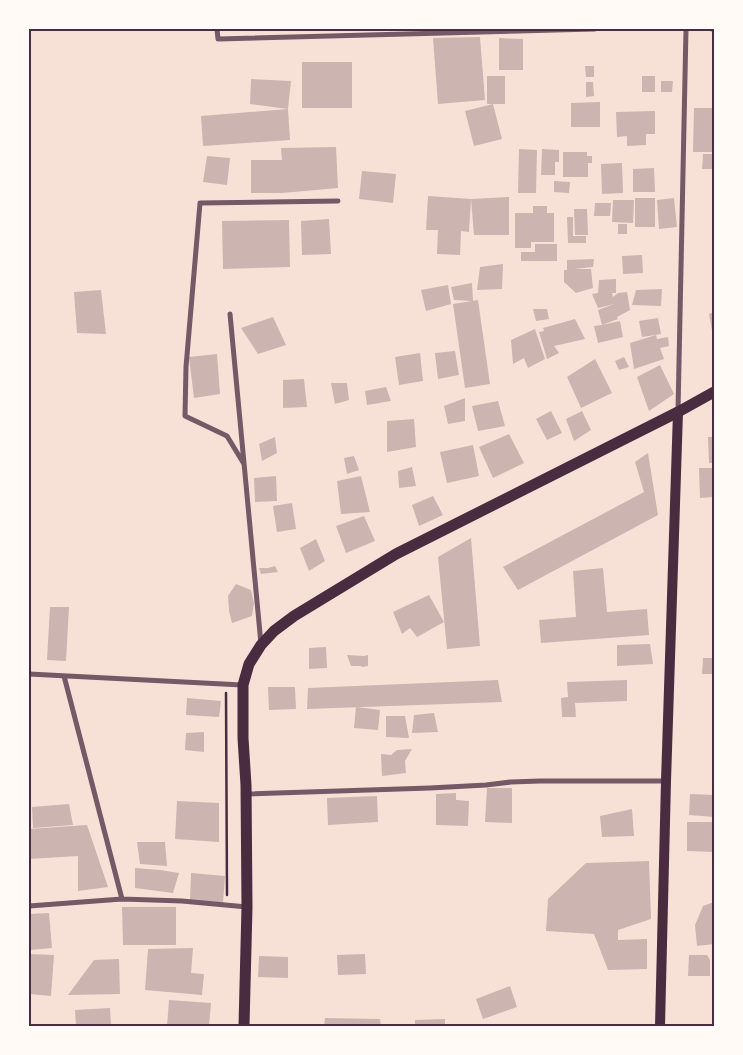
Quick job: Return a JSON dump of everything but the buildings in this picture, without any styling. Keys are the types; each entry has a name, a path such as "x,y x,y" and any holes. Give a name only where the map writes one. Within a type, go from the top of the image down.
{"main road":[{"path":"244,1026 247,907 243,685 249,664 261,644 274,631 294,616 396,554 714,392"},
{"path":"660,1026 678,412"}],"street":[{"path":"217,29 218,39 595,29"},
{"path":"678,412 686,29"},
{"path":"244,464 227,436 185,416 186,367 200,203 338,202"},
{"path":"230,314 261,644"},
{"path":"29,674 243,685"},
{"path":"64,676 122,899"},
{"path":"246,794 430,788 530,781 666,781"},
{"path":"29,906 122,899 182,901 247,907"}],"path":[{"path":"226,684 227,905"}]}
